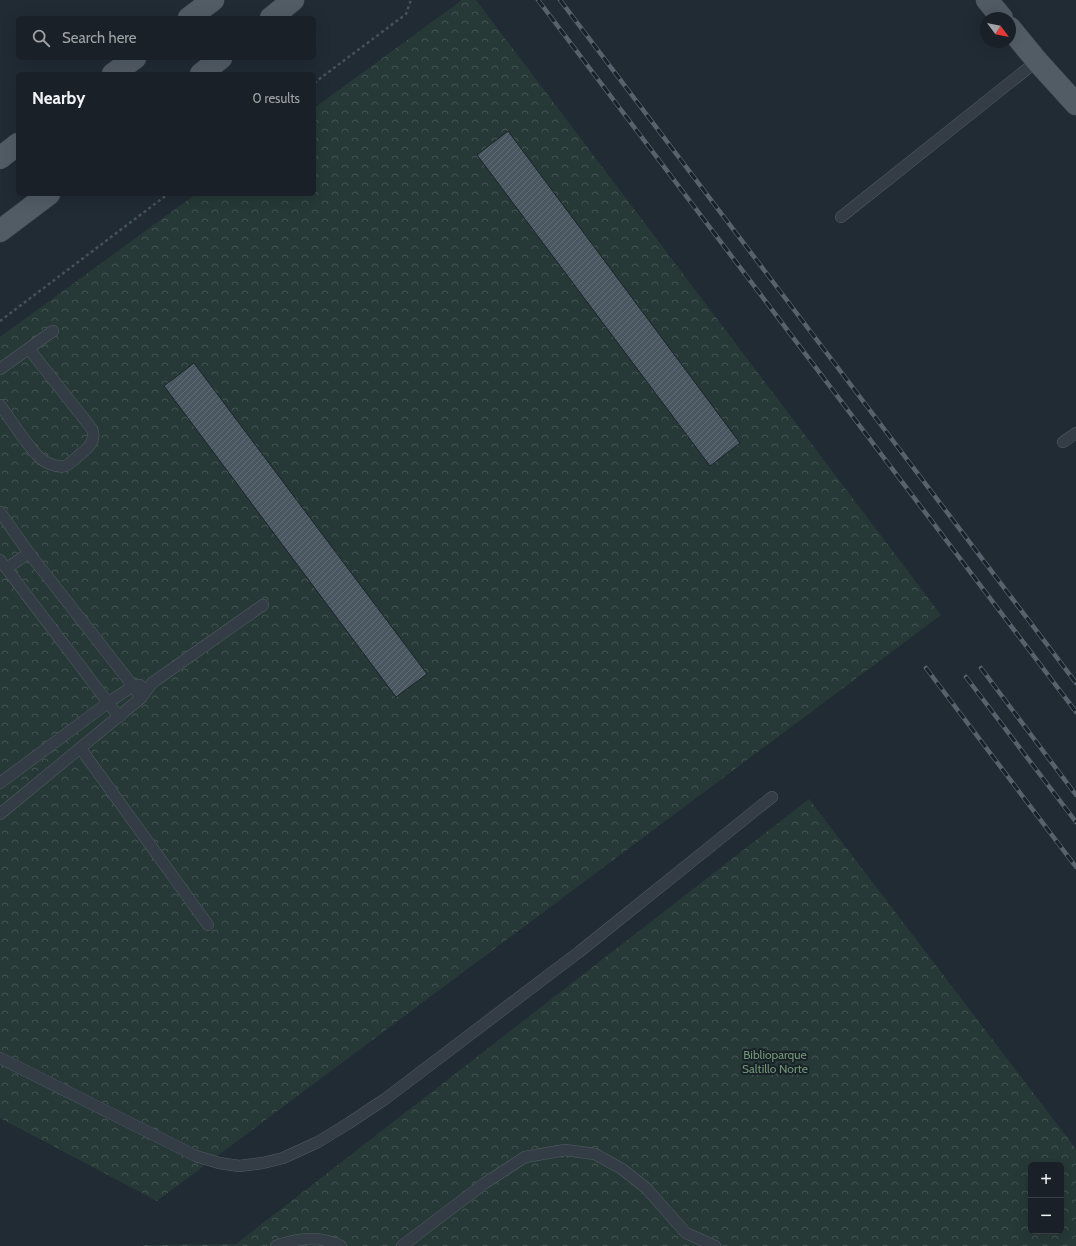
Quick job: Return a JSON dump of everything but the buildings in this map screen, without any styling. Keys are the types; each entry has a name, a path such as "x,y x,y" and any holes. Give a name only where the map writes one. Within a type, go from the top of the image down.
{"main road":[{"path":"192,16 213,0"},
{"path":"273,16 293,0"},
{"path":"987,0 997,12"},
{"path":"1016,35 1076,104"},
{"path":"116,72 132,60"},
{"path":"203,72 218,60"},
{"path":"0,158 16,146"},
{"path":"0,231 46,196"}],"lane":[{"path":"841,217 1037,61"},
{"path":"0,369 53,331"},
{"path":"0,405 38,456 49,464 66,466 89,448 94,434 92,429 29,348"},
{"path":"1063,442 1076,433"},
{"path":"0,512 29,553 141,698"},
{"path":"29,553 3,564 119,717"},
{"path":"0,814 119,717 141,698 152,683 263,605"},
{"path":"0,783 108,702 133,686 152,683"},
{"path":"81,749 208,925"},
{"path":"0,1058 196,1156 219,1163 239,1166 263,1163 283,1158 318,1142 386,1099 579,952 772,796"},
{"path":"402,1246 485,1183 526,1157 565,1150 595,1154 622,1169 646,1188 686,1233 715,1246"},
{"path":"276,1246 312,1238 332,1241 341,1246"}],"path":[{"path":"316,82 406,14 411,0"},
{"path":"0,321 165,196"}],"green space":[{"path":"462,0 476,0 941,615 157,1201 0,1118 0,337 193,196 316,196 316,107"},
{"name":"Biblioparque Saltillo Norte","path":"809,799 1076,1149 1076,1246 143,1246 236,1244"}],"railway":[{"path":"538,0 1076,712"},
{"path":"560,0 1076,683"},
{"path":"926,668 1076,867"},
{"path":"981,668 1076,795"},
{"path":"966,677 1076,822"}]}
